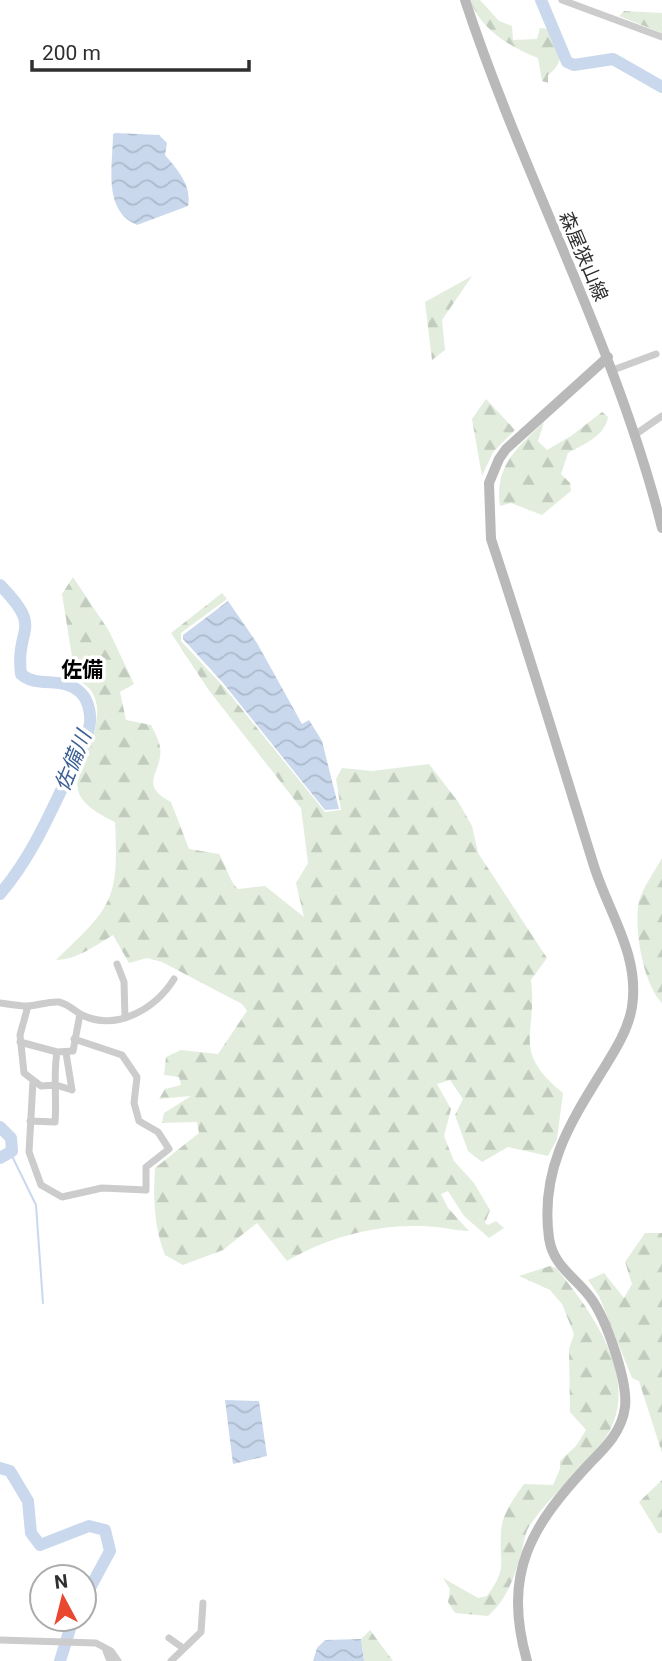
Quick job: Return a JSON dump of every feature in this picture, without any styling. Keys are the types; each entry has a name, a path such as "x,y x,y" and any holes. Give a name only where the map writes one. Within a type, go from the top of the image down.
{"street":[{"name":"森屋狭山線","path":"465,0 501,103 613,370 636,434 662,528"},
{"path":"562,0 662,37"},
{"path":"613,370 656,354"},
{"path":"527,1661 519,1630 517,1602 529,1546 557,1499 610,1442 625,1408 622,1377 600,1314 590,1297 556,1261 548,1237 548,1222 557,1150 625,1031 632,1007 633,980 628,948 595,868 491,538 489,483 506,449 608,357"},
{"path":"636,434 662,416"},
{"path":"117,964 124,982 125,1018"},
{"path":"0,1003 28,1006 60,1002 80,1014 99,1019 125,1018 151,1006 164,994 174,979"},
{"path":"28,1006 20,1042 24,1073 41,1086 56,1085 72,1090 66,1054"},
{"path":"20,1042 66,1054 73,1051 80,1014"},
{"path":"33,1082 29,1152 37,1180 55,1195 62,1197 102,1188 146,1190 146,1167 169,1149 158,1132 139,1121 134,1103 137,1077 122,1055 74,1040"},
{"path":"30,1121 55,1122 54,1070 57,1052"},
{"path":"171,1661 183,1648 196,1640 201,1632 203,1604"},
{"path":"169,1638 183,1648"},
{"path":"0,1640 96,1643 106,1651 110,1661"},
{"path":"106,1651 111,1651 118,1661"}],"green space":[{"path":"470,0 480,0 499,21 512,26 513,40 537,39 540,28 557,30 561,55 557,66 548,75 548,83 542,81 538,58 489,29"},
{"path":"624,11 662,13 662,33 619,16"},
{"path":"472,276 442,320 445,350 432,360 425,302"},
{"path":"486,399 515,430 493,452 482,476 472,419"},
{"path":"602,412 608,417 603,429 593,439 568,453 561,474 570,483 571,491 542,515 511,503 500,506 499,492 504,469 517,449 544,422 538,441 547,450 571,436"},
{"path":"73,577 109,631 134,684 120,692 126,720 151,725 158,739 160,756 153,783 155,789 171,802 189,849 219,854 238,889 265,886 304,917 296,883 308,863 301,808 208,689 171,633 222,593 227,599 181,633 181,641 223,686 325,812 341,810 336,779 342,768 372,771 429,764 459,803 472,826 478,853 547,958 531,980 531,1053 547,1078 563,1093 557,1139 548,1156 508,1147 482,1162 468,1151 455,1115 463,1099 450,1080 437,1084 451,1109 444,1136 454,1161 474,1183 490,1210 485,1223 488,1225 496,1221 504,1228 489,1238 464,1216 448,1191 441,1194 448,1208 469,1231 417,1226 359,1232 322,1244 287,1261 257,1223 223,1250 183,1265 165,1255 155,1212 155,1168 199,1133 197,1122 162,1123 164,1113 191,1096 159,1099 165,1089 181,1085 179,1077 164,1075 166,1057 181,1050 218,1054 247,1011 242,1004 162,962 147,958 129,963 113,935 79,955 56,960 89,927 108,900 113,886 116,848 115,822 94,810 82,799 78,788 79,776 94,733 97,711 96,700 91,691 67,672 73,663 62,594"},
{"path":"662,858 662,1003 646,972 637,919 641,896"},
{"path":"645,1233 662,1233 662,1453 639,1381 632,1378 599,1296 588,1280 604,1273 624,1298 632,1284 625,1262"},
{"path":"550,1266 556,1268 586,1307 610,1352 617,1376 618,1399 614,1422 601,1444 530,1525 513,1578 495,1609 488,1616 455,1613 448,1602 450,1589 443,1578 478,1598 487,1596 500,1572 502,1526 512,1501 524,1484 553,1485 560,1469 560,1461 576,1446 586,1430 570,1412 569,1349 574,1334 562,1304 550,1290 519,1276"},
{"path":"662,1480 662,1533 658,1533 639,1502"},
{"path":"370,1630 393,1661 364,1661 361,1639"}],"water":[{"path":"113,134 159,135 167,143 165,155 186,185 188,206 137,225 126,218 118,209 112,186"},
{"path":"228,601 257,643 302,724 309,720 322,741 339,809 325,810 223,683 183,639 183,635"},
{"path":"225,1400 259,1401 267,1456 233,1464"},
{"path":"361,1639 364,1661 313,1661 317,1648 325,1640"}],"waterway":[{"path":"541,0 567,62 574,65 613,59 662,87"},
{"name":"佐備川","path":"0,585 14,600 25,620 20,658 21,674 35,681 59,683 74,688 86,700 90,719 83,748 45,824 29,853 0,894"},
{"name":"佐備川","path":"0,1127 11,1138 12,1151 0,1158"},
{"path":"11,1154 36,1205 43,1303"},
{"name":"佐備川","path":"0,1468 10,1471 28,1501 31,1533 40,1545 89,1526 105,1530 110,1551 98,1573"},
{"name":"佐備川","path":"60,1661 69,1633"}],"district":[{"name":"佐備","path":"82,670"}]}
